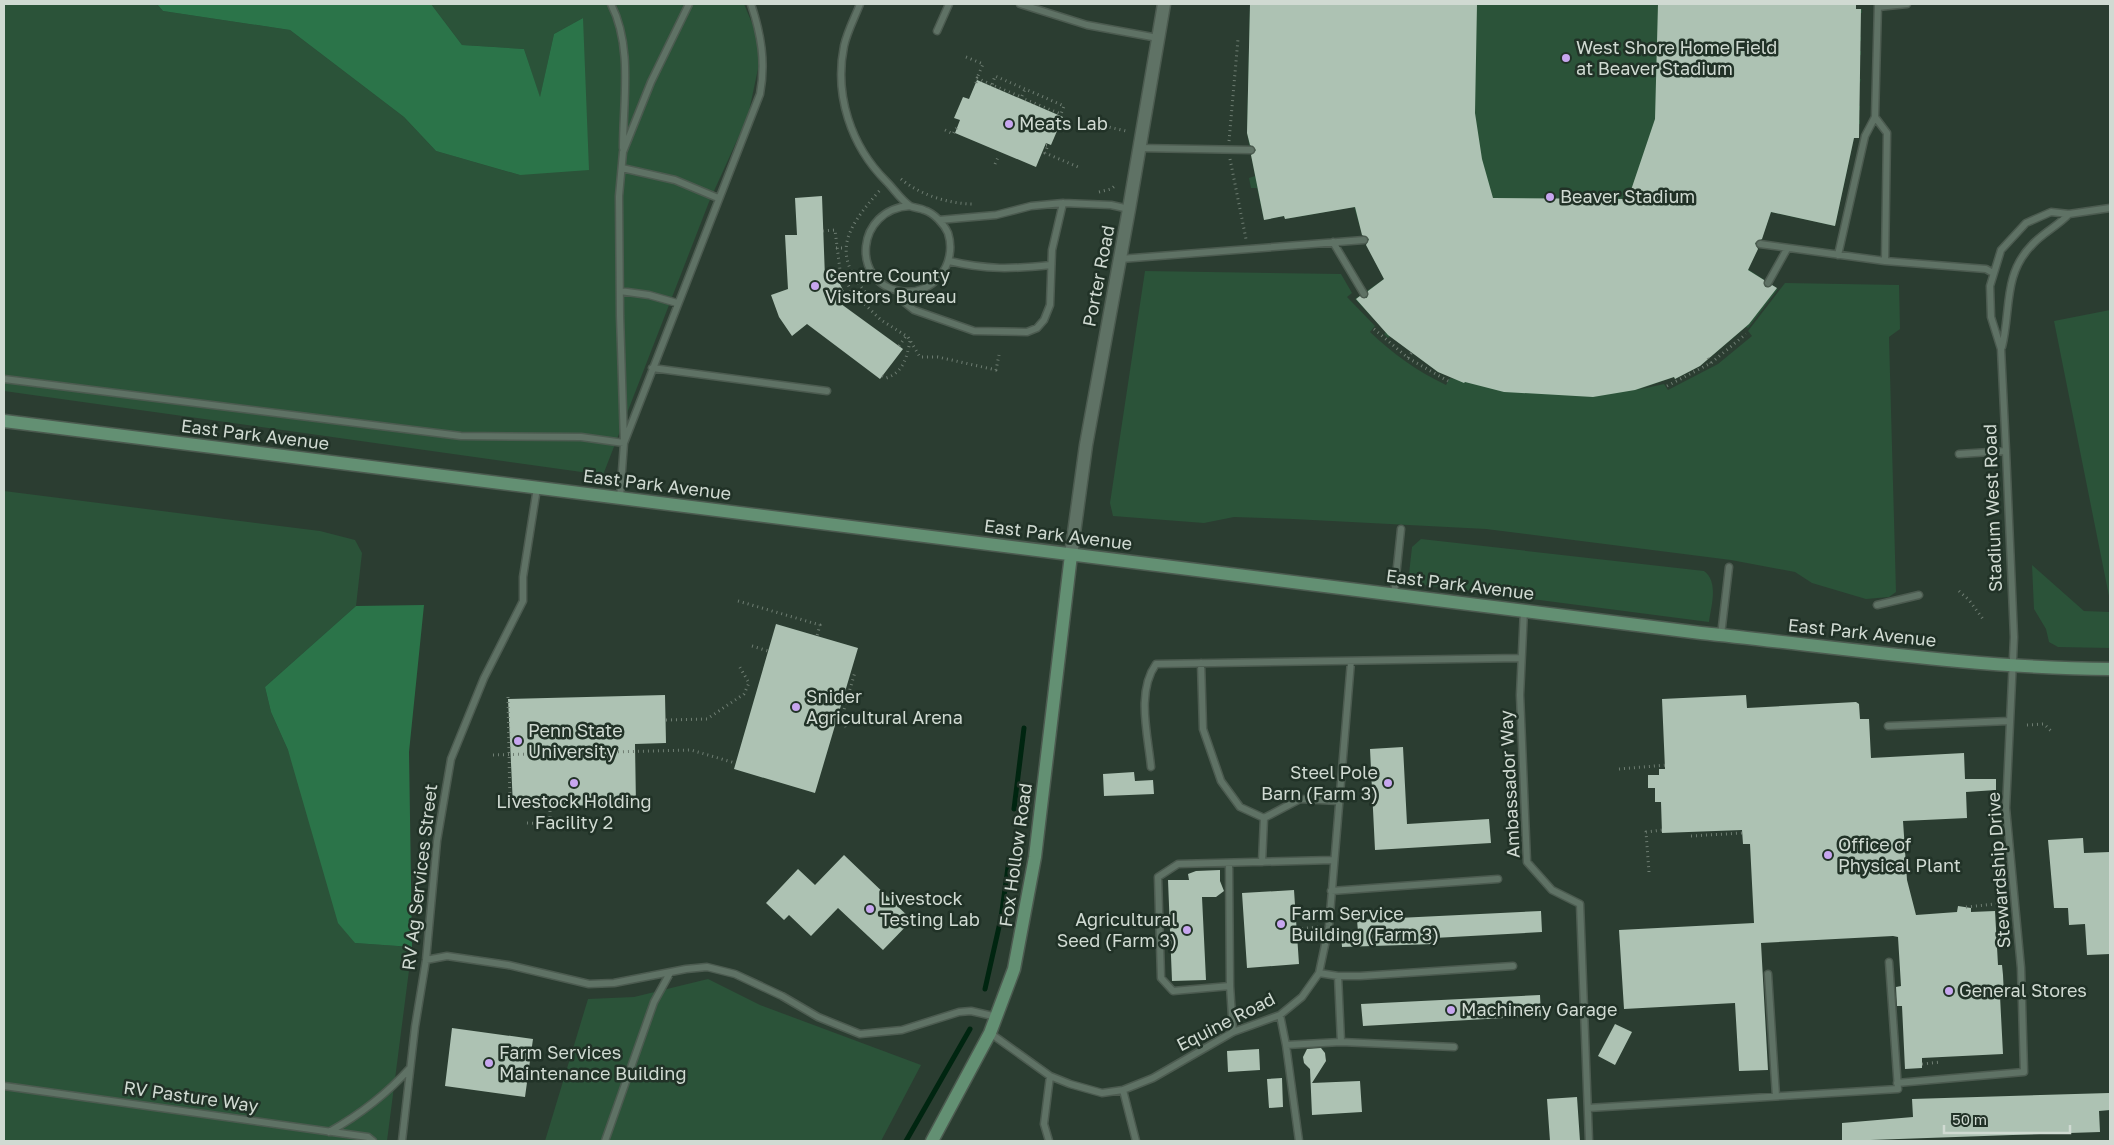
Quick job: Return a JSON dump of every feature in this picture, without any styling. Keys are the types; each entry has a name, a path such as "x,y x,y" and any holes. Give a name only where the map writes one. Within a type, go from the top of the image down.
{"main road":[{"name":"East Park Avenue","path":"4,421 1721,635 2012,666 2110,669"},
{"name":"Fox Hollow Road","path":"932,1141 990,1033 1014,969 1034,866 1071,555"}],"street":[{"name":"Porter Road","path":"1071,555 1086,445 1130,209 1164,4"}],"lane":[{"path":"611,4 618,18 623,44 623,152 619,196 624,443 620,498"},
{"path":"623,152 650,82 689,4"},
{"path":"624,443 760,94 764,74 763,50 751,4"},
{"path":"860,4 844,46 843,100 850,127 859,146 879,174 910,206"},
{"path":"937,31 949,4"},
{"path":"1020,4 1087,25 1158,38"},
{"path":"1838,255 1865,136 1875,117 1878,6 1907,4"},
{"path":"1875,117 1887,133 1885,261"},
{"path":"1139,148 1251,150"},
{"path":"622,168 675,180 718,198"},
{"path":"939,220 996,215 1032,206 1063,203 1096,204 1130,209"},
{"path":"900,291 904,302 914,310 940,321 974,330 1027,332 1037,328 1044,320 1050,305 1052,250 1063,203"},
{"path":"910,206 925,210 939,220 947,232 951,247 949,261 941,276 930,286 915,291 900,291 884,284 873,274 867,262 865,244 870,230 884,214 900,207 910,206"},
{"path":"2002,349 1991,317 1990,301 1993,273 2001,250 2026,223 2051,212 2069,214 2110,208"},
{"path":"2002,349 2006,331 2008,290 2016,266 2031,246 2069,214"},
{"path":"1120,258 1364,240"},
{"path":"1333,242 1364,294"},
{"path":"1760,244 1885,261 1986,269 1993,273"},
{"path":"1768,282 1787,249"},
{"path":"949,261 982,269 1015,269 1051,265"},
{"path":"620,291 649,295 677,303"},
{"name":"Stadium West Road","path":"2002,349 2014,637 2012,666"},
{"path":"652,368 827,391"},
{"path":"4,379 461,436 581,438 624,443"},
{"path":"1959,454 2006,451"},
{"name":"RV Ag Services Street","path":"402,1141 410,1067 426,960 436,841 451,759 484,678 523,601 523,577 537,488"},
{"path":"1394,595 1401,529"},
{"path":"1721,635 1729,567"},
{"path":"1877,604 1920,595"},
{"name":"Ambassador Way","path":"1524,610 1520,658 1527,862 1552,890 1580,904 1589,1141"},
{"path":"1152,767 1144,692 1149,673 1156,664 1520,658"},
{"name":"Equine Road","path":"990,1033 1050,1076 1102,1093 1123,1090 1153,1078 1232,1032 1280,1015 1302,997 1319,973 1329,926 1351,661"},
{"path":"1201,663 1202,729 1221,781 1240,807 1264,818"},
{"name":"Stewardship Drive","path":"1897,1083 2024,1072 2021,968 2006,808 2012,666"},
{"path":"1888,726 2009,721"},
{"path":"1264,818 1300,799 1339,801"},
{"path":"1262,862 1264,818"},
{"path":"1230,986 1173,990 1161,978 1158,877 1178,864 1333,860"},
{"path":"1229,863 1232,1032"},
{"path":"1331,891 1498,880"},
{"path":"426,960 447,956 508,964 589,984 614,983 707,967 734,974 782,996 818,1017 860,1034 902,1030 971,1010 997,1017"},
{"path":"1588,1108 1898,1089 1889,962"},
{"path":"1319,973 1338,976 1513,966"},
{"path":"605,1141 654,1002 670,973"},
{"path":"1768,974 1776,1096"},
{"path":"1338,976 1341,1042"},
{"path":"1280,1015 1299,1141"},
{"path":"1286,1045 1341,1042 1454,1047"},
{"path":"329,1132 357,1116 389,1091 410,1067"},
{"path":"1049,1141 1044,1124 1050,1076"},
{"name":"RV Pasture Way","path":"4,1086 368,1137 372,1141"},
{"path":"1123,1090 1136,1141"}],"path":[{"path":"1238,39 1228,150 1248,249"},
{"path":"966,57 983,64 978,81 1061,114 1064,106 995,76 992,85"},
{"path":"1022,97 1025,89"},
{"path":"1095,124 1126,131"},
{"path":"946,130 953,134 957,127"},
{"path":"1046,145 1048,146 1045,153 1078,167"},
{"path":"995,164 998,155"},
{"path":"823,231 835,230 837,261 852,292 867,309 906,336 918,354 924,358 938,357 996,370 998,355"},
{"path":"836,248 846,248"},
{"path":"840,283 853,276"},
{"path":"1374,329 1408,358 1448,380"},
{"path":"1666,386 1711,362 1746,334"},
{"path":"899,346 906,336"},
{"path":"882,376 886,378 898,372 907,354 910,341"},
{"path":"1408,358 1412,352"},
{"path":"1708,358 1711,362"},
{"path":"1959,591 1969,600 1983,619"},
{"path":"738,601 820,625 817,636"},
{"path":"752,646 768,651"},
{"path":"666,720 707,719 744,694 749,683 738,664"},
{"path":"846,727 841,720 855,672"},
{"path":"508,697 510,807"},
{"path":"2027,725 2044,724 2052,732"},
{"path":"493,755 691,750 735,764"},
{"path":"1619,768 1667,765"},
{"path":"527,823 550,824 550,806"},
{"path":"1649,872 1646,832 1662,830"},
{"path":"1691,836 1716,833 1742,833"},
{"path":"1966,907 1996,906 2014,901"},
{"path":"1297,929 1329,926"},
{"path":"1922,1064 1941,1062"}],"green space":[{"path":"4,4 157,4 163,11 290,30 404,117 436,151 520,175 583,18 554,34 540,98 524,49 462,45 431,4 744,4 757,35 759,64 748,116 709,202 603,475 4,391"},
{"path":"157,4 431,4 462,45 524,49 540,97 554,34 583,18 589,170 520,175 436,151 404,117 290,30 163,11"},
{"path":"1250,4 1856,4 1856,9 1862,9 1862,13 1856,13 1856,37 1861,37 1861,41 1856,41 1855,51 1861,51 1861,55 1856,55 1855,78 1861,79 1860,83 1855,83 1854,106 1860,106 1860,110 1854,110 1854,120 1860,120 1860,124 1854,124 1854,134 1859,134 1859,138 1854,138 1835,226 1771,212 1760,244 1748,269 1778,289 1775,293 1748,328 1746,327 1700,366 1675,379 1674,377 1637,390 1664,384 1668,390 1718,364 1752,336 1748,331 1785,283 1899,285 1900,329 1889,337 1896,592 1889,597 1866,599 1812,583 1795,572 1731,560 1486,529 1234,517 1204,523 1113,516 1110,503 1145,271 1341,274 1352,293 1347,297 1375,326 1370,332 1397,355 1435,380 1446,385 1450,378 1460,380 1438,372 1390,336 1388,338 1384,334 1386,332 1355,299 1384,279 1364,240 1354,207 1285,219 1284,216 1264,220 1257,188 1251,188 1249,178 1255,176 1247,133"},
{"path":"2110,310 2110,595 2109,596 2054,321"},
{"path":"4,491 320,531 355,540 362,553 356,606 265,687 271,712 288,750 355,943 412,947 387,1141 4,1141"},
{"path":"1421,539 1704,571 1709,576 1713,588 1709,622 1408,583 1412,547"},
{"path":"2032,565 2084,611 2110,612 2110,648 2058,647 2049,642 2046,629 2034,609"},
{"path":"424,605 409,752 412,947 355,943 338,923 288,750 271,712 265,687 356,606"},
{"path":"708,979 760,1005 921,1065 881,1141 545,1141 588,999 634,997"}],"building":[{"name":"Beaver Stadium","path":"1250,4 1477,4 1475,113 1482,159 1493,198 1628,199 1655,119 1658,4 1856,4 1856,9 1861,9 1859,138 1854,138 1835,226 1771,212 1762,239 1755,243 1758,249 1748,270 1764,280 1765,287 1772,285 1777,288 1749,324 1700,366 1675,379 1674,377 1635,390 1593,397 1504,392 1464,383 1438,372 1388,335 1356,299 1360,296 1367,298 1368,291 1384,279 1366,245 1369,239 1362,235 1355,207 1285,219 1284,216 1264,220 1251,155 1256,150 1250,145 1247,133"},
{"name":"Meats Lab","path":"977,80 1063,117 1051,145 1046,143 1036,167 955,133 960,120 954,118 963,97 969,99"},
{"name":"Centre County Visitors Bureau","path":"822,196 825,278 834,272 846,296 837,301 903,349 880,379 807,324 792,336 779,317 771,295 788,289 785,235 797,235 795,198"},
{"name":"Snider Agricultural Arena","path":"776,624 858,648 815,793 734,769"},
{"path":"665,695 666,743 635,744 636,805 513,806 508,699"},
{"name":"Office of Physical Plant","path":"1746,695 1747,708 1856,702 1859,704 1860,719 1869,719 1871,758 1964,753 1965,779 1996,779 1996,790 1966,792 1967,818 1903,821 1907,880 1916,915 1957,912 1958,906 1971,908 1971,912 1995,911 1998,965 2002,965 2003,975 2004,996 2000,996 2003,1054 1922,1058 1922,1068 1905,1069 1902,1006 1897,1006 1896,987 1901,986 1898,937 1893,936 1761,943 1768,1070 1739,1071 1735,1003 1624,1009 1619,930 1754,923 1750,844 1743,844 1742,830 1662,833 1661,802 1655,802 1655,788 1648,788 1648,775 1659,775 1659,769 1665,769 1662,699"},
{"name":"Steel Pole Barn (Farm 3)","path":"1403,747 1407,824 1489,819 1491,843 1375,850 1370,749"},
{"path":"1134,772 1135,781 1153,780 1154,794 1104,796 1103,774"},
{"path":"2083,838 2084,853 2110,852 2110,954 2087,955 2085,924 2069,925 2068,908 2054,908 2048,840"},
{"name":"Livestock Testing Lab","path":"844,855 912,920 883,950 838,908 811,936 789,915 784,920 766,903 798,869 815,885"},
{"name":"Agricultural Seed (Farm 3)","path":"1220,870 1220,881 1224,891 1216,897 1202,897 1206,980 1172,981 1168,880 1189,880 1188,874 1196,871"},
{"name":"Farm Service Building (Farm 3)","path":"1294,890 1299,964 1247,968 1242,893"},
{"path":"1541,911 1542,932 1434,938 1434,944 1342,947 1341,933 1358,932 1357,920"},
{"name":"Machinery Garage","path":"1540,995 1541,1016 1363,1026 1361,1004"},
{"path":"1615,1024 1632,1032 1615,1065 1598,1056"},
{"name":"Farm Services Maintenance Building","path":"452,1028 533,1039 525,1097 445,1086"},
{"path":"1321,1048 1325,1053 1326,1061 1312,1083 1360,1081 1362,1112 1312,1115 1310,1069 1304,1063 1303,1057 1307,1049"},
{"path":"1259,1049 1260,1070 1228,1072 1227,1051"},
{"path":"1282,1078 1283,1107 1269,1108 1267,1079"},
{"path":"2109,1093 2110,1110 2099,1111 2100,1132 1842,1141 1842,1123 1913,1117 1912,1099"},
{"path":"1577,1097 1580,1141 1550,1141 1547,1099"}],"waterway":[{"path":"1014,809 1024,728"},
{"path":"985,989 1001,918 1009,860"},
{"path":"906,1141 970,1029"}],"place":[{"name":"West Shore Home Field at Beaver Stadium","path":"1566,58"},
{"name":"Meats Lab","path":"1009,124"},
{"name":"Beaver Stadium","path":"1550,197"},
{"name":"Centre County Visitors Bureau","path":"815,286"},
{"name":"Snider Agricultural Arena","path":"796,707"},
{"name":"Penn State University","path":"518,741"},
{"name":"Livestock Holding Facility 2","path":"574,783"},
{"name":"Steel Pole Barn (Farm 3)","path":"1388,783"},
{"name":"Office of Physical Plant","path":"1828,855"},
{"name":"Livestock Testing Lab","path":"870,909"},
{"name":"Farm Service Building (Farm 3)","path":"1281,924"},
{"name":"Agricultural Seed (Farm 3)","path":"1187,930"},
{"name":"General Stores","path":"1949,991"},
{"name":"Machinery Garage","path":"1451,1010"},
{"name":"Farm Services Maintenance Building","path":"489,1063"}]}
